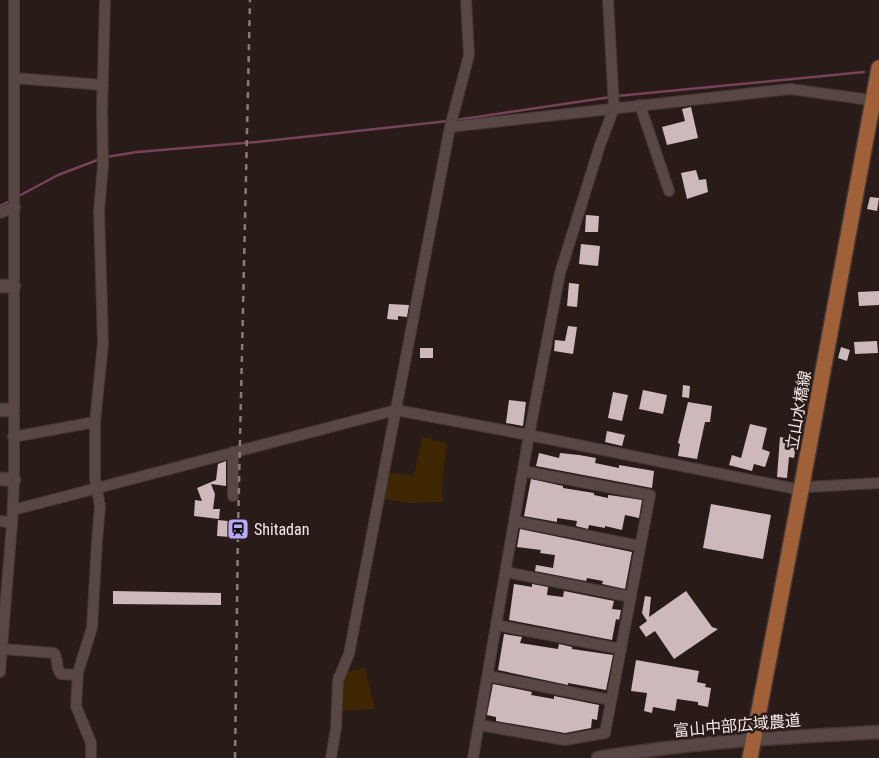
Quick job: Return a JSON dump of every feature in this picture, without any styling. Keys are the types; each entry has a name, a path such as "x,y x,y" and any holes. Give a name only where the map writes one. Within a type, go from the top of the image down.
{"main road":[{"name":"立山水橋線","path":"750,758 876,101 879,68"}],"street":[{"path":"0,672 14,480 13,437 6,410 14,286 14,0"},
{"path":"91,758 91,743 76,706 78,675 92,628 96,541 100,506 95,479 95,422 103,343 99,211 103,165 105,0"},
{"path":"331,758 336,728 338,680 349,654 450,127 469,55 466,0"},
{"path":"473,758 529,435 560,273 614,108 608,0"},
{"path":"14,78 103,85"},
{"path":"450,127 790,90 876,101"},
{"path":"640,106 669,191"},
{"path":"0,213 15,207"},
{"path":"0,286 14,286"},
{"path":"13,510 396,410 801,490 808,487 879,483"},
{"path":"13,437 95,422"},
{"path":"233,452 233,496"},
{"path":"479,725 565,740 605,733 650,496 523,471"},
{"path":"0,479 14,480"},
{"path":"0,521 12,523"},
{"path":"514,521 640,546"},
{"path":"506,572 631,598"},
{"path":"496,625 621,649"},
{"path":"3,649 54,653 57,657 58,671 61,674 78,675"},
{"path":"488,676 611,700"},
{"name":"富山中部広域農道","path":"598,758 654,749 753,739 879,732"}],"shaded area":[{"path":"422,437 447,443 441,490 444,502 410,503 382,499 387,472 414,476"},
{"path":"365,668 375,709 341,711 340,684 344,672"}],"building":[{"path":"691,107 698,138 667,145 662,127 685,121 682,109"},
{"path":"696,170 699,180 706,179 708,192 687,199 681,173"},
{"path":"870,197 879,198 877,211 867,209"},
{"path":"586,215 599,216 598,232 585,232"},
{"path":"581,244 600,246 598,266 579,264"},
{"path":"569,283 579,284 577,307 567,306"},
{"path":"879,291 879,305 859,306 858,292"},
{"path":"389,304 409,305 407,317 398,316 398,320 387,319"},
{"path":"568,326 577,327 573,354 554,351 555,340 565,341"},
{"path":"877,341 878,353 855,354 854,342"},
{"path":"841,347 850,350 847,361 838,358"},
{"path":"420,348 433,348 433,358 420,358"},
{"path":"683,385 690,386 689,398 682,397"},
{"path":"643,390 667,395 663,414 639,409"},
{"path":"613,392 628,395 622,421 608,418"},
{"path":"509,400 526,402 523,426 506,423"},
{"path":"688,402 712,406 710,422 705,422 697,459 678,456 680,444 678,443"},
{"path":"750,424 767,428 762,449 770,452 765,467 754,464 752,471 729,465 732,455 741,458"},
{"path":"607,431 625,435 622,446 605,442"},
{"path":"780,437 797,440 794,458 789,457 787,478 777,477"},
{"path":"539,453 559,458 560,453 579,455 596,458 595,463 619,468 619,465 654,471 652,488 536,466"},
{"path":"226,461 226,486 211,484 215,494 213,509 220,509 219,519 194,516 195,500 202,501 197,488 216,480 218,464"},
{"path":"531,479 563,486 563,488 594,493 594,495 608,498 608,495 642,500 639,518 625,515 622,530 589,525 588,529 576,526 577,521 557,518 557,522 524,516"},
{"path":"711,504 771,515 763,559 703,548"},
{"path":"218,520 228,521 228,525 232,525 231,537 217,536"},
{"path":"520,529 632,552 625,589 602,584 603,581 587,578 586,581 535,571 536,565 553,568 555,555 540,553 541,550 517,547"},
{"path":"514,584 532,587 532,584 548,587 547,595 563,597 564,591 614,601 612,609 621,610 619,620 616,619 612,640 509,620"},
{"path":"113,591 221,593 221,605 113,604"},
{"path":"686,591 712,627 718,629 674,659 655,631 646,637 639,627 647,621 642,613 645,596 651,597 649,617"},
{"path":"504,634 522,637 520,643 558,649 559,644 572,647 572,649 613,655 606,690 568,683 568,685 498,670"},
{"path":"636,660 699,671 697,682 706,684 705,687 711,688 708,707 698,705 698,702 677,699 675,711 653,707 652,713 644,711 647,693 631,691"},
{"path":"493,684 532,692 531,695 554,699 554,696 599,705 597,720 592,719 591,728 565,733 496,721 496,717 487,715"}],"waterway":[{"path":"617,96 864,72"},
{"path":"456,120 611,97"},
{"path":"106,157 137,152 257,142 448,121"},
{"path":"17,197 58,175 100,159"},
{"path":"0,206 10,201"}],"railway":[{"path":"235,758 238,529 250,0"}],"place":[{"name":"Shitadan","path":"238,529"}]}
